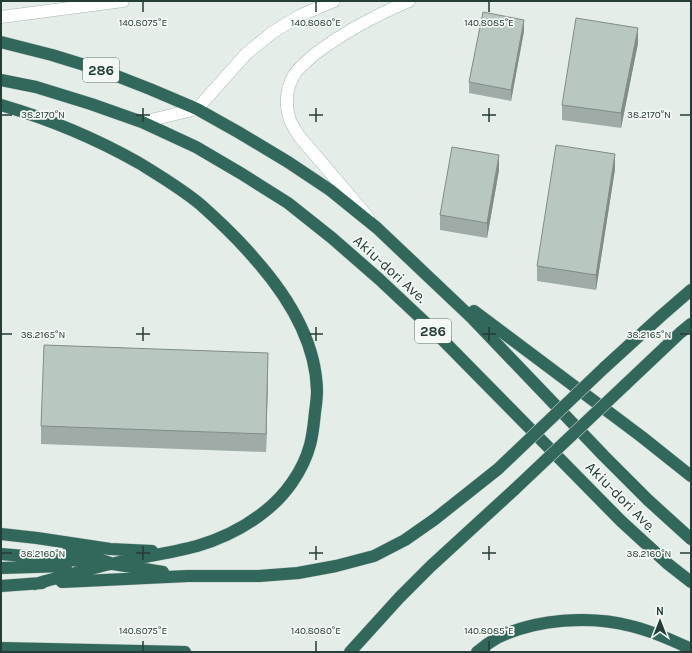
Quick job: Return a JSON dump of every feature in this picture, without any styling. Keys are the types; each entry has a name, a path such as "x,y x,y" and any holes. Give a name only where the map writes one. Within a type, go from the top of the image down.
{"highway":[{"name":"Akiu-dori Ave.","path":"1,42 52,55 104,71 197,109 288,162 330,190 377,228 435,282 473,319 604,456 648,500 691,539"},
{"name":"Akiu-dori Ave.","path":"1,80 36,87 142,122 196,147 288,203 332,238 428,325 621,521 668,564 691,582"},
{"path":"1,105 76,131 118,151 160,176 200,204 235,236 268,274 290,304 305,333 313,361 317,391 310,444 300,470 285,493 266,511 246,525 197,546 113,564 35,584"},
{"path":"435,282 642,437 691,476"},
{"path":"1,586 188,576 259,576 298,573 336,566 374,556 405,540 435,519 498,469 604,368 691,290"},
{"path":"350,652 399,598 431,566 691,324"},
{"path":"1,534 110,549 171,551"},
{"path":"37,538 113,564"},
{"path":"1,554 113,564 188,576"},
{"path":"1,568 113,564"},
{"path":"476,652 496,639 519,630 546,623 574,620 602,621 631,626 658,635 691,649"},
{"path":"1,648 185,652"}],"street":[{"path":"1,18 123,1"},
{"path":"142,122 197,109 246,54 272,32 301,14 334,1"},
{"path":"377,228 299,136 290,121 287,104 289,88 294,75 307,60 324,47 355,27 408,1"}],"building":[{"path":"483,12 524,20 511,90 469,82"},
{"path":"576,18 638,28 621,113 562,105"},
{"path":"556,145 615,154 596,275 537,266"},
{"path":"452,147 499,155 487,223 440,215"},
{"path":"44,345 268,353 266,434 41,426"}]}
